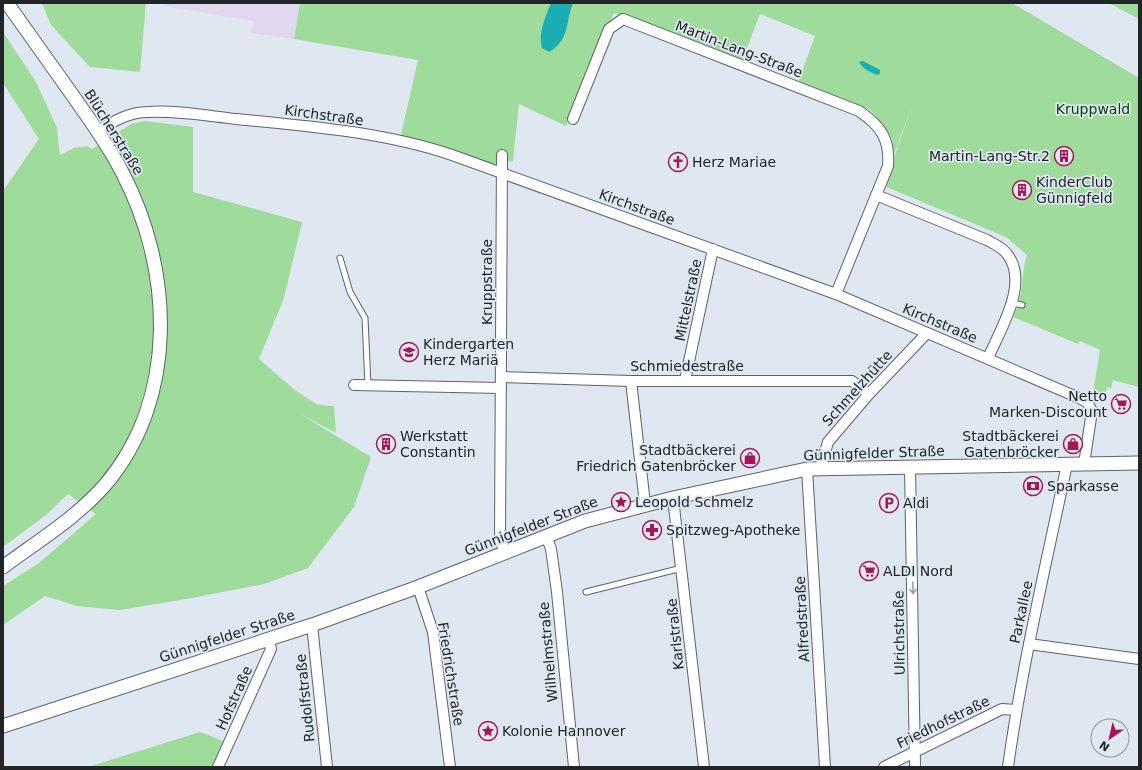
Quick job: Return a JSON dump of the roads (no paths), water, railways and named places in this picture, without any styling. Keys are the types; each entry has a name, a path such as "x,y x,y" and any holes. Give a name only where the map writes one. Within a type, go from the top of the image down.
{"street":[{"name":"Blücherstraße","path":"3,567 84,507 105,485 125,457 139,431 150,404 156,378 160,321 159,292 155,262 136,202 122,172 98,131 7,3"},
{"name":"Martin-Lang-Straße","path":"574,119 609,29 623,20 859,111 868,117 880,128 885,136 889,151 888,166 836,294"},
{"name":"Kirchstraße","path":"98,131 118,118 148,112 274,122 353,133 427,147 502,172 836,294 988,358 1087,402 1092,411 1084,464"},
{"name":"Kruppstraße","path":"502,155 500,540 505,552"},
{"path":"876,195 987,240 1000,247 1007,254 1016,272 1017,304 988,358"},
{"name":"Mittelstraße","path":"685,380 713,249"},
{"name":"Schmelzhütte","path":"813,469 828,442 869,394 927,333"},
{"name":"Schmiedestraße","path":"501,377 631,381 852,380 869,394"},
{"path":"631,381 645,504"},
{"path":"354,386 501,388"},
{"name":"Günnigfelder Straße","path":"3,726 312,625 418,586 546,535 585,521 645,504 813,469 1139,463"},
{"name":"Parkallee","path":"1008,767 1016,710 1067,464"},
{"name":"Ulrichstraße","path":"910,467 916,767"},
{"name":"Alfredstraße","path":"813,469 825,767"},
{"name":"Karlstraße","path":"673,498 704,767"},
{"name":"Wilhelmstraße","path":"546,535 551,549 557,592 574,767"},
{"name":"Friedrichstraße","path":"418,586 434,632 450,767"},
{"name":"Rudolfstraße","path":"312,625 327,767"},
{"name":"Hofstraße","path":"218,767 271,648 268,639"},
{"path":"1029,644 1139,659"},
{"name":"Friedhofstraße","path":"884,767 1002,709 1016,710"}],"lane":[{"path":"340,258 350,292 365,318 368,386"},
{"path":"586,592 682,568"}],"water":[{"path":"551,3 573,3 564,36 556,47 549,52 542,48 541,36 543,25"},
{"path":"863,61 880,70 880,73 878,75 865,69 859,62"}],"place":[{"name":"Martin-Lang-Str.2","path":"1064,156"},
{"name":"Herz Mariae","path":"678,162"},
{"name":"KinderClub Günnigfeld","path":"1022,190"},
{"name":"Kindergarten Herz Mariä","path":"409,352"},
{"name":"Netto Marken-Discount","path":"1121,404"},
{"name":"Werkstatt Constantin","path":"386,444"},
{"name":"Stadtbäckerei Gatenbröcker","path":"1073,444"},
{"name":"Stadtbäckerei Friedrich Gatenbröcker","path":"750,458"},
{"name":"Sparkasse","path":"1033,486"},
{"name":"Leopold Schmelz","path":"621,502"},
{"name":"Aldi","path":"889,503"},
{"name":"Spitzweg-Apotheke","path":"652,530"},
{"name":"ALDI Nord","path":"869,571"},
{"name":"Kolonie Hannover","path":"488,731"}],"park label":[{"name":"Kruppwald","path":"1093,109"}]}
